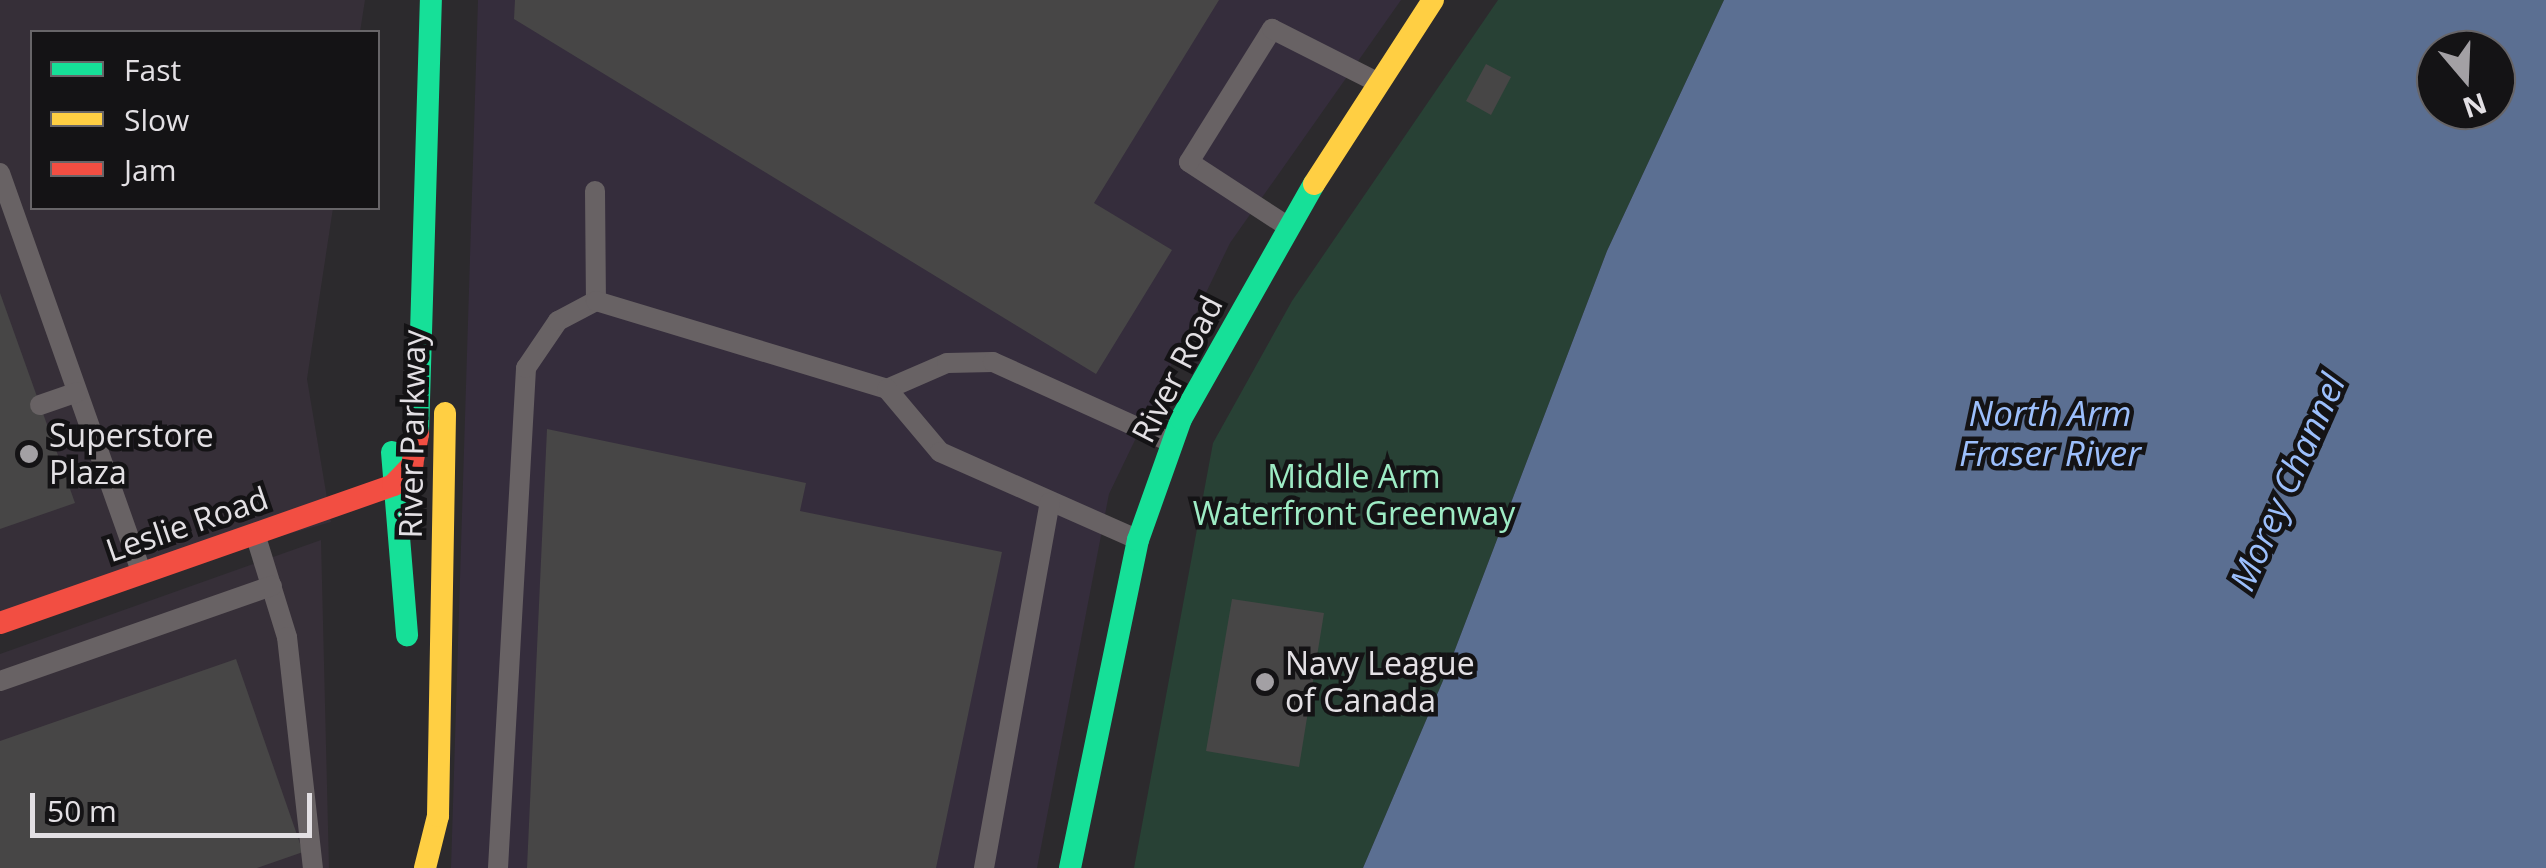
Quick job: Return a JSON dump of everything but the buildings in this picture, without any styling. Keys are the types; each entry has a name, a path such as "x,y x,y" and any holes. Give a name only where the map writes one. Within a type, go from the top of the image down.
{"street":[{"path":"394,486 420,447 430,0"},
{"name":"River Parkway","path":"425,868 438,816 454,0"},
{"name":"River Road","path":"1070,868 1138,540 1172,443 1289,227 1433,0"},
{"name":"River Parkway","path":"391,419 408,652"},
{"name":"Leslie Road","path":"0,623 394,486"},
{"path":"410,817 412,868"}],"lane":[{"path":"1289,227 1190,162 1272,29 1378,82"},
{"path":"0,172 142,574"},
{"path":"595,191 596,301"},
{"path":"498,868 526,368 558,321 596,301 887,389 940,452 1138,540"},
{"path":"887,389 948,363 993,362 1172,443"},
{"path":"40,405 77,392"},
{"path":"984,868 1050,504"},
{"path":"256,536 287,638 312,868"},
{"path":"0,681 272,586"}],"shaded area":[{"path":"0,0 365,0 360,30 30,30 30,210 333,210 307,379 331,522 0,615"},
{"path":"478,0 1401,0 1230,243 1109,494 1037,868 451,868"},
{"path":"321,540 329,868 0,868 0,654"}],"green space":[{"name":"Middle Arm Waterfront Greenway","path":"1498,0 1724,0 1607,251 1445,676 1363,868 1134,868 1213,443 1292,301"}],"water":[{"name":"North Arm Fraser River","path":"1724,0 2546,0 2546,868 1363,868 1445,676 1607,251"}],"traffic: fast":[{"path":"418,434 431,0"},
{"path":"1070,868 1138,540 1181,419 1314,184"},
{"path":"392,452 407,635"}],"traffic: slow":[{"path":"1314,184 1433,0"},
{"path":"425,868 438,816 445,413"}],"traffic: jam":[{"path":"0,623 393,485 412,465 418,434"}],"place":[{"name":"Superstore Plaza","path":"29,454"},
{"name":"Navy League of Canada","path":"1265,682"}],"water label":[{"name":"Morey Channel","path":"2287,482"}]}
